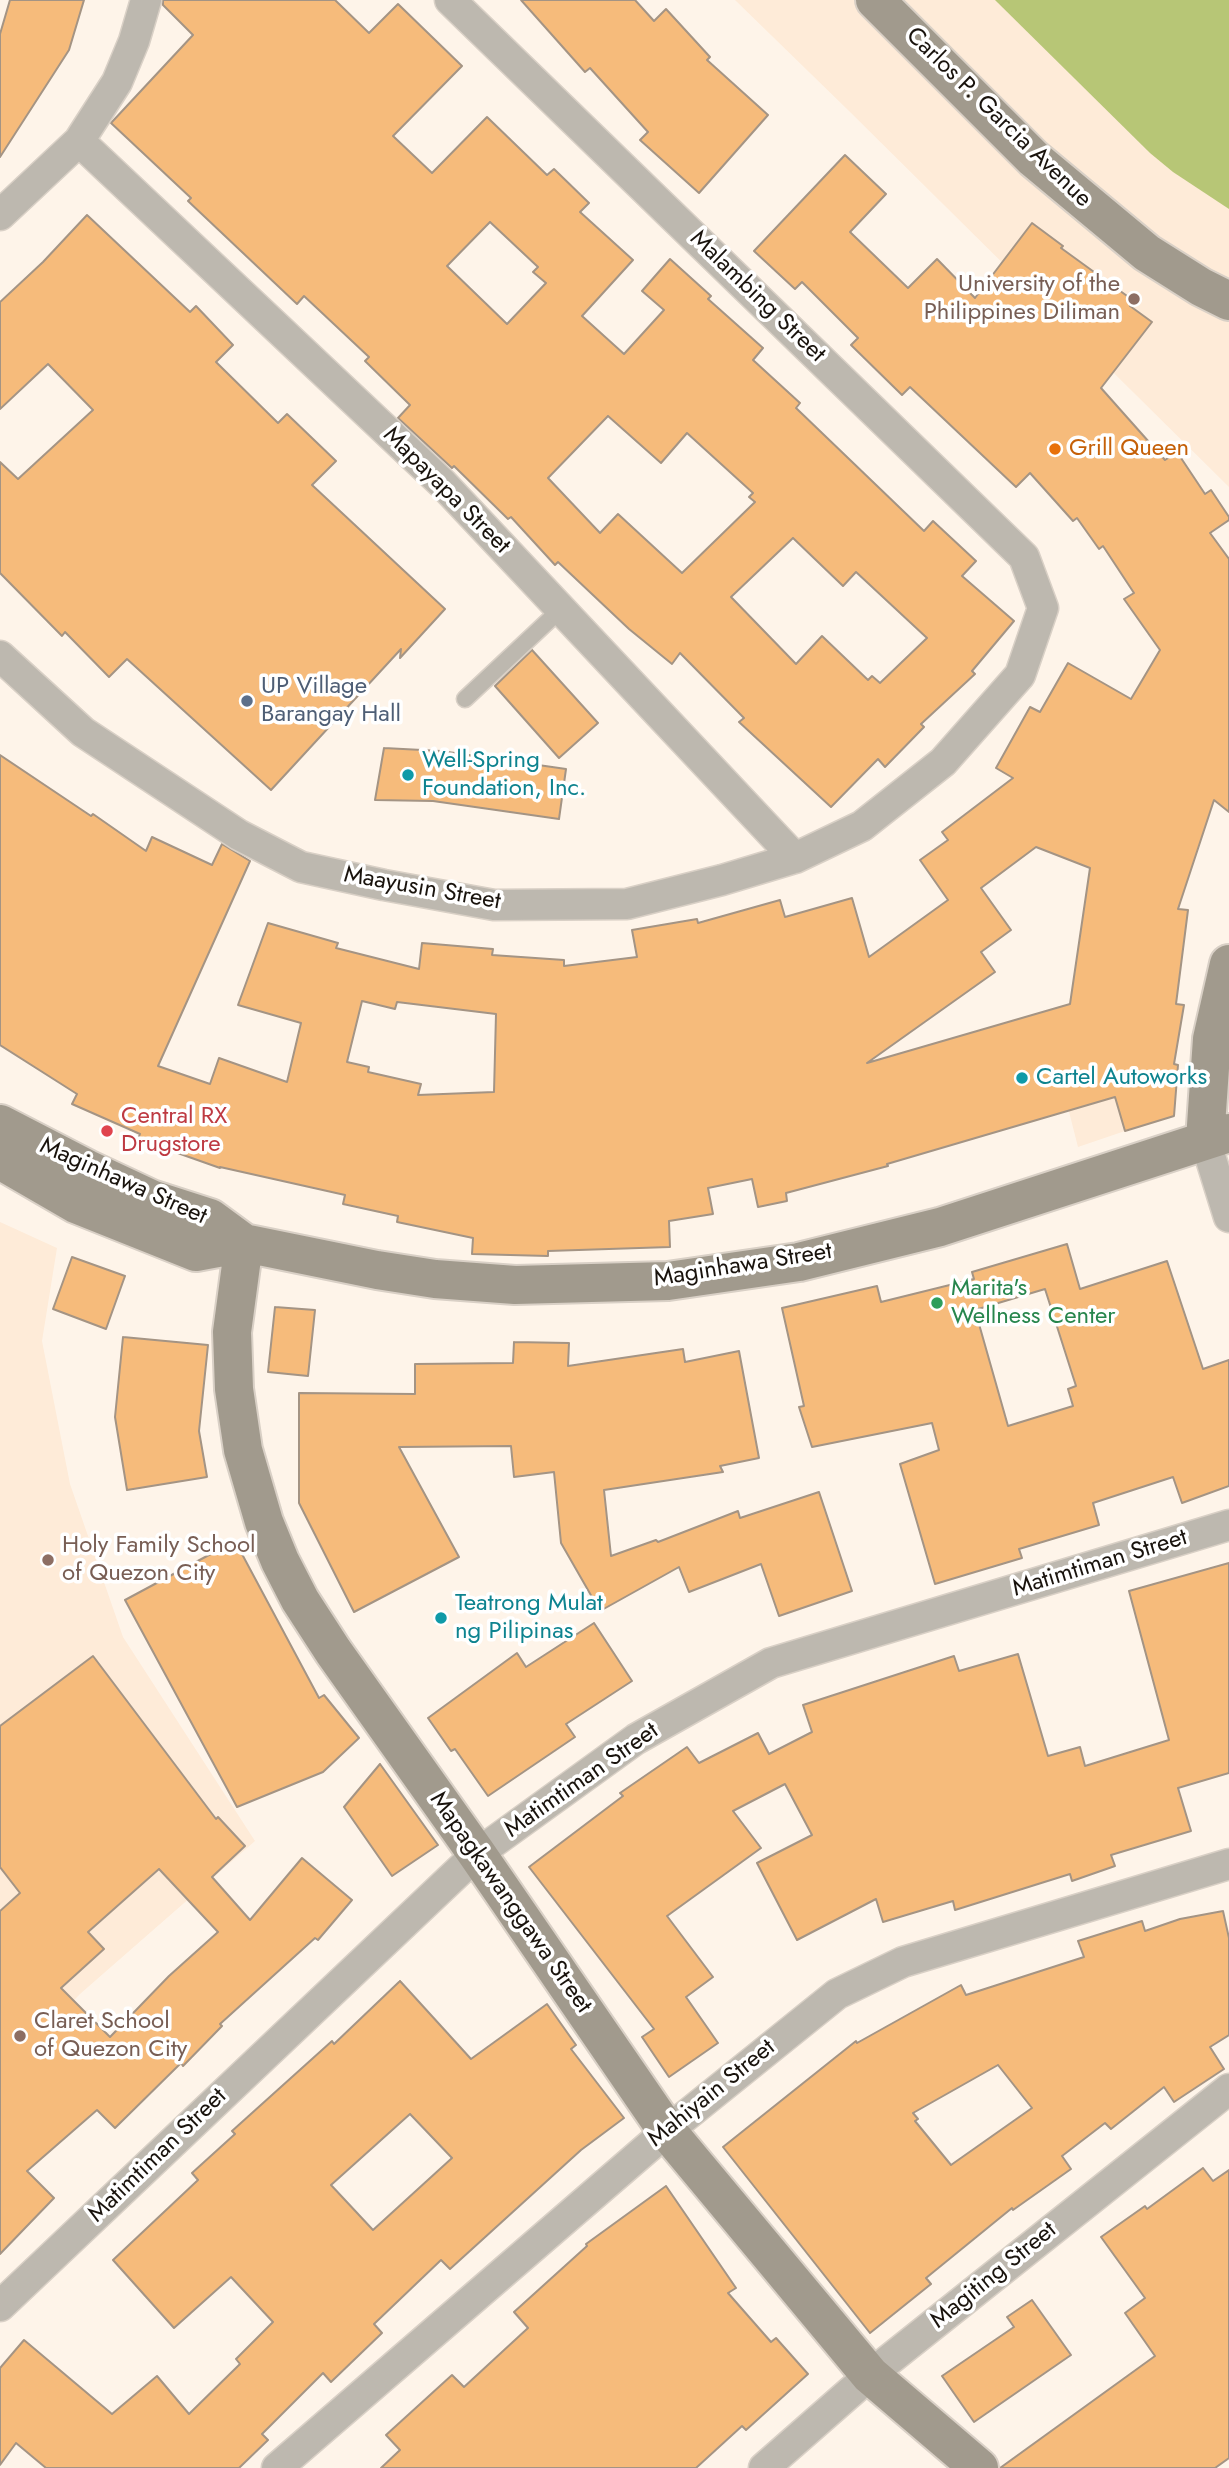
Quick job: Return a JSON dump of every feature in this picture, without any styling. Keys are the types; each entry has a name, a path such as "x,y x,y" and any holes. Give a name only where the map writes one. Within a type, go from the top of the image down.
{"street":[{"path":"0,215 79,141 117,82 134,41 146,0"},
{"name":"Malambing Street","path":"450,0 1024,557 1043,608"},
{"name":"Carlos P. Garcia Avenue","path":"875,0 1034,159 1147,253 1229,301"},
{"name":"Mapayapa Street","path":"79,141 443,484 795,858"},
{"name":"Maayusin Street","path":"0,656 83,732 239,835 301,867 384,886 494,905 627,904 795,858 862,826 943,762 1020,675 1043,608"},
{"path":"1229,964 1212,1039 1217,1136 1229,1217"},
{"name":"Maginhawa Street","path":"0,1124 151,1199 210,1218 244,1243"},
{"name":"Maginhawa Street","path":"0,1160 76,1204 197,1252 244,1243 435,1279 515,1285 668,1282 799,1262 940,1227 1217,1136"},
{"name":"Mapagkawanggawa Street","path":"244,1243 232,1332 234,1390 243,1450 264,1522 300,1600 667,2131 870,2375 979,2468"},
{"name":"Matimtiman Street","path":"0,2306 477,1854 636,1740 771,1663 1229,1525"},
{"name":"Mahiyain Street","path":"277,2468 667,2131 837,1994 903,1962 1229,1864"},
{"name":"Magiting Street","path":"764,2468 870,2375 1229,2089"}],"lane":[{"path":"464,699 561,609"}],"shaded area":[{"name":"University of the Philippines Diliman","path":"735,0 1229,0 1229,487 848,110"},
{"path":"1052,1045 1102,1059 1125,1131 1078,1147"},
{"name":"Holy Family School of Quezon City","path":"0,1222 57,1248 42,1341 70,1484 123,1637 255,1841 80,1994 0,2077"}],"green space":[{"path":"995,0 1229,0 1229,209 1173,172 1150,153"}],"building":[{"path":"10,0 84,0 69,50 0,157 0,34"},
{"path":"163,0 335,0 369,33 398,4 462,66 393,136 432,173 487,117 547,175 554,169 589,203 580,212 633,260 582,316 624,354 664,310 642,291 670,259 711,296 708,299 763,348 753,360 800,403 796,408 924,531 933,521 976,561 962,576 1014,621 972,671 975,674 921,724 924,727 885,767 878,759 831,807 739,722 744,718 680,653 672,664 629,629 558,562 555,565 511,517 508,519 454,466 452,468 398,418 410,405 365,361 369,357 304,296 297,304 188,201 191,198 111,123 193,35 163,5","holes":["490,222 538,267 533,272 546,283 507,324 447,266","608,416 661,463 687,433 753,493 749,497 755,502 682,573 618,514 600,533 548,478","793,538 843,586 856,572 927,638 880,683 872,676 868,680 822,636 796,664 731,597"]},
{"path":"521,0 635,0 654,21 666,9 710,57 707,60 768,115 699,193 640,140 648,132 590,68 585,72"},
{"path":"845,155 886,194 850,232 908,288 937,259 975,298 1032,223 1063,246 1061,248 1134,301 1130,306 1152,322 1101,388 1165,460 1177,452 1205,494 1211,490 1229,517 1229,520 1210,533 1229,559 1229,812 1214,800 1178,909 1188,910 1176,1004 1184,1005 1174,1064 1178,1065 1174,1116 1125,1131 1115,1097 887,1164 888,1166 786,1193 787,1201 758,1207 752,1179 708,1188 713,1214 669,1221 670,1247 548,1251 548,1256 472,1254 473,1238 397,1222 398,1216 343,1204 345,1195 220,1168 138,1139 140,1134 72,1104 77,1094 0,1045 0,755 146,851 152,837 212,865 222,844 250,861 158,1066 210,1084 219,1058 287,1082 301,1023 238,1005 268,923 338,943 336,948 419,969 422,943 493,949 492,955 564,960 564,966 637,957 632,930 697,919 698,923 780,900 785,917 852,898 869,957 948,900 920,860 948,840 942,832 1013,778 996,768 1030,707 1040,712 1068,663 1131,699 1160,650 1124,599 1134,593 1103,546 1099,549 1077,518 1073,521 1030,473 1016,487 910,387 902,395 851,345 858,338 802,282 795,289 754,251","holes":["1036,847 1090,868 1070,1004 867,1063 995,972 981,952 1011,930 981,888","362,1001 395,1009 397,1002 496,1014 494,1092 418,1095 421,1084 368,1072 369,1067 347,1062"]},
{"path":"87,215 190,312 196,306 233,345 216,362 278,423 287,414 336,461 312,485 445,609 400,658 401,649 271,790 127,659 109,677 65,632 62,636 0,573 0,462 18,479 93,410 48,364 0,409 0,302 43,262"},
{"path":"532,650 598,723 559,758 495,686"},
{"path":"384,748 441,751 566,769 559,819 433,801 375,800"},
{"path":"1067,1244 1080,1289 1167,1261 1203,1369 1229,1360 1229,1486 1182,1503 1173,1477 1093,1503 1099,1525 1019,1549 1022,1558 935,1584 900,1464 939,1450 932,1423 812,1447 799,1407 804,1406 782,1308 877,1286 881,1302 974,1279 972,1272","holes":["1045,1289 1076,1386 1068,1389 1073,1406 1008,1426 975,1310"]},
{"path":"72,1257 125,1276 106,1329 53,1309"},
{"path":"275,1307 315,1310 308,1376 268,1372"},
{"path":"123,1337 208,1345 199,1431 207,1477 127,1490 115,1417"},
{"path":"514,1342 569,1343 568,1366 683,1349 685,1362 739,1351 759,1458 720,1466 723,1472 604,1490 611,1556 656,1540 658,1542 738,1511 740,1518 819,1492 852,1591 779,1616 761,1564 689,1592 679,1567 600,1611 561,1543 554,1472 514,1477 511,1446 399,1447 459,1557 354,1612 299,1503 299,1393 415,1394 415,1364 513,1363"},
{"path":"235,1541 319,1698 324,1695 359,1738 323,1772 237,1807 125,1600"},
{"path":"1229,1563 1229,1773 1178,1788 1191,1831 1111,1855 1115,1866 1072,1881 1070,1874 955,1910 953,1901 883,1922 876,1899 797,1940 757,1863 812,1835 785,1784 733,1811 761,1848 667,1916 713,1977 686,1997 718,2043 669,2077 642,2037 654,2029 529,1867 623,1796 620,1793 687,1747 699,1763 758,1733 769,1754 812,1732 803,1705 954,1656 959,1671 1018,1654 1048,1756 1080,1747 1085,1766 1169,1740 1129,1591"},
{"path":"594,1623 632,1681 566,1724 575,1737 488,1796 455,1749 451,1751 428,1718 517,1653 526,1667"},
{"path":"93,1656 216,1819 218,1817 245,1846 212,1877 250,1920 302,1858 352,1900 318,1940 315,1938 220,2024 222,2026 183,2066 181,2063 115,2128 97,2110 27,2171 54,2198 0,2254 0,1911 20,1893 0,1867 0,1726","holes":["159,1869 218,1932 169,1976 110,2037 61,1988 104,1949 88,1932"]},
{"path":"380,1764 438,1845 392,1876 344,1807"},
{"path":"1223,1911 1229,1938 1229,2035 1210,2047 1224,2069 1174,2102 1164,2087 1111,2129 1105,2123 1062,2156 1071,2169 1013,2210 1012,2208 926,2278 931,2284 870,2333 723,2147 856,2041 857,2043 961,1985 966,1995 1084,1957 1078,1941 1142,1921 1145,1931 1180,1919","holes":["998,2065 1032,2108 951,2165 915,2121 918,2119 913,2113"]},
{"path":"400,1981 471,2059 547,2004 576,2045 571,2049 624,2118 581,2150 450,2269 441,2260 374,2324 382,2333 331,2382 323,2373 262,2434 268,2440 239,2468 46,2468 16,2443 0,2465 0,2368 24,2340 112,2414 157,2376 189,2414 240,2364 236,2359 273,2322 231,2277 174,2328 113,2260 198,2180 192,2173 235,2134 232,2131 332,2041 334,2044","holes":["410,2114 452,2158 373,2230 331,2185"]},
{"path":"1203,2168 1213,2181 1229,2170 1229,2458 1215,2468 1000,2468 1155,2356 1125,2313 1145,2298 1101,2237 1145,2206 1147,2209"},
{"path":"666,2186 736,2288 728,2293 771,2342 776,2338 808,2374 746,2430 742,2426 696,2468 381,2468 400,2450 386,2435 452,2375 464,2387 528,2328 514,2312 587,2246 586,2244"},
{"path":"1032,2300 1071,2355 974,2422 942,2376 1014,2327 1007,2317"}],"place":[{"name":"University of the Philippines Diliman","path":"1134,299"},
{"name":"Grill Queen","path":"1055,449"},
{"name":"UP Village Barangay Hall","path":"247,701"},
{"name":"Well-Spring Foundation, Inc.","path":"408,775"},
{"name":"Cartel Autoworks","path":"1022,1078"},
{"name":"Central RX Drugstore","path":"107,1131"},
{"name":"Marita's Wellness Center","path":"937,1303"},
{"name":"Holy Family School of Quezon City","path":"48,1560"},
{"name":"Teatrong Mulat ng Pilipinas","path":"441,1618"},
{"name":"Claret School of Quezon City","path":"20,2036"}]}
